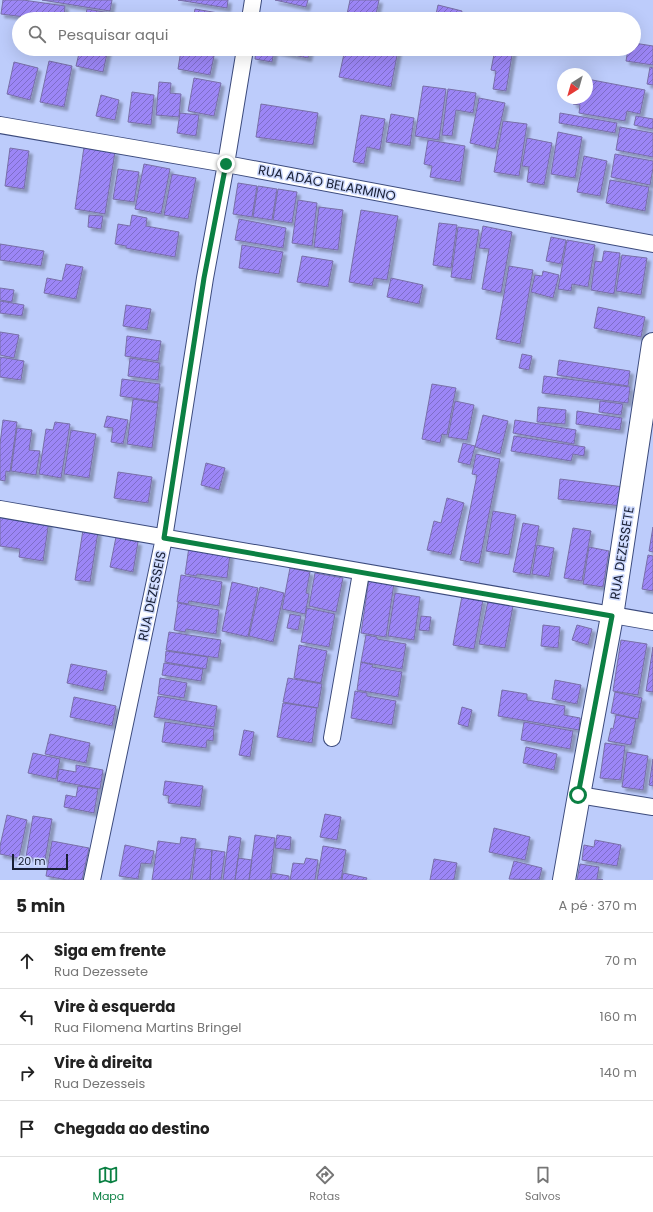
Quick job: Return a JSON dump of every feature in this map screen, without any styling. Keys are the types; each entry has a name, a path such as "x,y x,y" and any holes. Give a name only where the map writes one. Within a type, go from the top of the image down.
{"street":[{"path":"251,12 253,0"},
{"name":"RUA DEZESSEIS","path":"92,880 164,538 204,278 226,164 244,56"},
{"name":"RUA ADÃO BELARMINO","path":"0,125 226,164 653,244"},
{"name":"RUA DEZESSETE","path":"564,880 578,795 612,616 653,344"},
{"path":"0,509 361,573 653,622"},
{"path":"332,738 361,573"},
{"path":"578,795 653,807"}],"building":[{"path":"3,0 23,0 65,6 65,12 12,12 12,15 1,14"},
{"path":"42,0 112,0 110,11"},
{"path":"178,0 228,0 227,8"},
{"path":"275,0 308,0 306,7"},
{"path":"350,0 379,0 376,12 347,12"},
{"path":"438,5 462,11 462,12 436,12"},
{"path":"87,9 104,12 86,12"},
{"path":"195,9 212,12 194,12"},
{"path":"641,44 653,46 653,65 626,61 627,56 641,56"},
{"path":"78,56 106,56 103,72 76,66"},
{"path":"180,56 214,56 210,75 178,69"},
{"path":"255,56 273,56 272,62 255,59"},
{"path":"298,56 308,56 308,58"},
{"path":"344,56 397,56 391,87 339,77"},
{"path":"494,56 512,56 506,91 493,89 496,71 491,70"},
{"path":"49,61 72,66 64,107 40,102"},
{"path":"14,62 38,68 30,100 7,94"},
{"path":"650,67 653,68 653,85 647,84"},
{"path":"194,78 221,83 214,116 188,111"},
{"path":"593,80 645,90 640,114 627,111 625,121 579,113 580,105 573,104 593,104"},
{"path":"159,82 171,83 170,93 181,94 179,117 156,115"},
{"path":"423,86 446,89 439,140 415,136"},
{"path":"448,89 476,93 473,113 456,110 452,136 442,135"},
{"path":"132,92 154,95 151,125 128,122"},
{"path":"101,95 119,100 115,120 96,116"},
{"path":"479,98 505,103 495,149 470,143"},
{"path":"261,104 318,113 313,145 256,137"},
{"path":"180,113 199,115 196,136 177,133"},
{"path":"560,113 617,123 615,133 559,123"},
{"path":"391,114 414,118 410,146 386,142"},
{"path":"361,115 385,119 380,150 367,147 364,164 353,162"},
{"path":"636,116 653,119 653,129 634,125"},
{"path":"503,121 527,124 519,176 494,172"},
{"path":"620,127 653,133 653,157 616,150"},
{"path":"558,132 582,137 575,178 551,174"},
{"path":"527,138 552,143 544,185 527,182 529,167 522,166"},
{"path":"428,140 465,146 460,182 430,177 432,166 424,164"},
{"path":"84,147 115,152 105,214 75,209"},
{"path":"10,148 29,151 24,189 5,186"},
{"path":"615,154 653,161 650,185 611,177"},
{"path":"584,156 607,161 600,196 577,192"},
{"path":"144,164 170,169 161,214 135,209"},
{"path":"118,169 139,172 134,202 113,199"},
{"path":"172,174 196,178 188,219 164,215"},
{"path":"610,180 649,187 645,211 606,203"},
{"path":"238,183 257,186 252,217 233,214"},
{"path":"258,186 277,189 272,220 253,217"},
{"path":"278,189 297,192 292,223 273,220"},
{"path":"298,200 317,203 312,246 292,243"},
{"path":"319,207 343,210 338,250 314,247"},
{"path":"361,210 398,216 387,280 374,278 372,286 349,282"},
{"path":"89,215 103,216 101,229 88,227"},
{"path":"132,215 147,218 146,226 179,232 175,257 126,248 126,246 115,244 118,224 130,226"},
{"path":"239,219 286,228 283,248 235,240"},
{"path":"439,223 457,225 451,268 433,265"},
{"path":"483,226 512,232 501,293 482,289 489,249 479,248"},
{"path":"458,227 479,230 471,280 451,277"},
{"path":"551,237 566,240 561,264 546,261"},
{"path":"567,240 595,245 588,287 572,284 571,291 558,289"},
{"path":"0,244 44,251 41,266 0,260"},
{"path":"242,245 283,252 279,274 239,268"},
{"path":"604,251 620,253 614,294 591,290 595,261 602,262"},
{"path":"622,255 647,258 641,295 616,291"},
{"path":"302,256 333,261 328,287 297,282"},
{"path":"66,264 83,267 76,299 44,293 47,278 62,281"},
{"path":"509,266 533,270 520,344 496,339"},
{"path":"543,271 559,275 553,298 531,292 535,275 542,276"},
{"path":"391,278 423,285 419,304 387,297"},
{"path":"0,288 14,290 12,302 0,300"},
{"path":"0,301 24,305 22,316 0,313"},
{"path":"126,305 151,309 147,330 123,326"},
{"path":"598,307 645,317 641,337 594,328"},
{"path":"0,332 19,335 14,358 0,355"},
{"path":"127,336 161,341 158,361 125,356"},
{"path":"522,354 532,356 529,370 519,368"},
{"path":"0,357 24,361 21,380 0,377"},
{"path":"130,358 160,363 158,380 128,376"},
{"path":"559,360 630,371 628,386 557,375"},
{"path":"544,376 630,387 628,403 542,393"},
{"path":"122,379 160,384 158,402 120,396"},
{"path":"432,384 456,388 447,435 442,434 440,443 422,439"},
{"path":"133,399 158,403 152,448 127,444"},
{"path":"455,401 474,405 467,440 448,437"},
{"path":"600,401 623,404 621,415 599,412"},
{"path":"538,407 566,410 565,424 537,422"},
{"path":"577,411 622,418 620,430 576,424"},
{"path":"483,415 508,421 500,454 475,447"},
{"path":"107,416 128,420 123,444 111,442 113,428 104,427"},
{"path":"3,420 17,422 10,472 6,471 5,481 0,480 0,444"},
{"path":"515,420 576,430 574,444 513,433"},
{"path":"55,422 70,424 61,478 39,474 46,429 53,430"},
{"path":"17,428 32,430 29,450 40,451 36,475 11,471"},
{"path":"71,430 96,434 89,478 64,474"},
{"path":"514,436 585,447 584,456 573,454 571,461 511,451"},
{"path":"463,443 475,446 470,465 458,462"},
{"path":"476,454 500,459 479,564 460,560 477,475 472,474"},
{"path":"206,463 225,468 219,490 201,485"},
{"path":"118,472 152,477 148,503 114,498"},
{"path":"560,479 624,487 622,506 558,499"},
{"path":"447,498 464,503 451,555 427,550 434,521 441,523"},
{"path":"493,511 516,515 509,555 486,551"},
{"path":"0,517 49,521 43,561 19,557 20,549 0,546"},
{"path":"523,523 539,526 530,575 513,572"},
{"path":"653,527 653,552 649,551"},
{"path":"573,528 591,531 582,581 564,578"},
{"path":"83,530 98,532 90,582 75,580"},
{"path":"116,537 138,542 133,572 110,567"},
{"path":"537,545 554,548 549,577 532,574"},
{"path":"189,547 230,554 227,578 185,574"},
{"path":"589,547 609,551 603,587 583,584"},
{"path":"648,555 653,556 653,591 642,589"},
{"path":"290,568 310,572 306,593 309,594 305,614 282,609"},
{"path":"315,573 343,578 336,612 309,606"},
{"path":"181,575 222,582 219,606 189,601 188,604 177,602"},
{"path":"369,579 394,583 386,637 361,633"},
{"path":"232,582 258,588 248,637 222,631"},
{"path":"260,587 284,593 273,642 249,636"},
{"path":"395,593 420,597 414,640 388,636"},
{"path":"462,596 483,600 474,649 453,645"},
{"path":"488,601 513,606 505,648 479,644"},
{"path":"178,603 219,610 216,634 186,629 185,632 174,630"},
{"path":"307,608 335,614 329,647 301,642"},
{"path":"290,614 301,616 298,630 287,628"},
{"path":"421,616 431,617 429,631 419,630"},
{"path":"543,625 560,627 558,648 541,646"},
{"path":"577,625 592,629 588,645 572,640"},
{"path":"169,632 221,640 218,658 166,650"},
{"path":"366,635 377,637 377,639 406,644 402,669 361,662"},
{"path":"621,640 647,644 638,695 613,691"},
{"path":"299,645 327,651 321,683 294,678"},
{"path":"653,647 653,692 646,691"},
{"path":"166,651 208,657 206,669 165,662"},
{"path":"361,662 373,665 372,667 402,672 398,697 357,690"},
{"path":"164,663 203,669 201,681 162,675"},
{"path":"71,664 107,671 103,691 67,683"},
{"path":"160,678 187,683 184,698 158,694"},
{"path":"288,678 322,684 318,708 283,702"},
{"path":"555,680 581,685 577,704 552,699"},
{"path":"502,690 527,694 527,700 565,706 564,715 580,718 579,730 498,716"},
{"path":"355,691 367,693 367,696 396,701 392,725 351,718"},
{"path":"615,692 642,698 638,719 611,713"},
{"path":"158,696 217,706 214,727 154,717"},
{"path":"74,697 116,706 112,726 70,717"},
{"path":"283,703 317,708 312,743 277,737"},
{"path":"462,707 472,710 468,727 458,724"},
{"path":"616,715 636,719 631,745 608,741 611,728 613,729"},
{"path":"165,722 214,729 213,741 207,740 206,748 162,742"},
{"path":"524,722 573,731 570,749 521,740"},
{"path":"244,730 254,732 250,757 239,755"},
{"path":"50,734 90,743 86,763 45,754"},
{"path":"605,743 625,746 621,780 600,778"},
{"path":"526,747 557,754 554,770 523,763"},
{"path":"627,752 648,756 643,790 622,787"},
{"path":"33,753 60,759 56,779 28,773"},
{"path":"653,759 653,786 649,785"},
{"path":"76,765 103,770 100,789 57,781 59,769 76,772"},
{"path":"165,781 203,786 200,807 168,803 169,796 163,795"},
{"path":"78,786 98,789 94,813 64,807 66,795 76,797"},
{"path":"325,814 341,817 337,840 320,837"},
{"path":"7,815 27,820 19,858 0,854 0,846"},
{"path":"33,816 52,819 45,860 26,857"},
{"path":"494,828 530,837 525,860 489,852"},
{"path":"255,835 275,838 270,880 249,880"},
{"path":"277,835 291,837 290,850 275,848"},
{"path":"229,836 241,838 235,880 223,880"},
{"path":"181,837 196,839 190,880 152,880 158,841 180,844"},
{"path":"595,840 621,845 617,866 582,860 584,845 594,847"},
{"path":"52,841 89,848 82,880 67,880 46,876"},
{"path":"125,845 154,851 151,864 141,863 138,879 119,876"},
{"path":"323,846 346,850 341,880 317,880"},
{"path":"196,848 212,850 210,880 192,880"},
{"path":"212,850 225,852 221,880 210,880"},
{"path":"238,858 252,860 249,880 235,880"},
{"path":"306,858 318,860 315,880 290,880 293,863 304,864"},
{"path":"434,859 457,863 454,880 430,880"},
{"path":"514,861 542,868 539,880 509,879"},
{"path":"580,864 599,867 597,879 603,880 577,880"},
{"path":"272,873 289,876 289,880 271,880"},
{"path":"343,873 367,878 366,880 342,880"}],"route":[{"path":"226,164 204,278 164,538 612,616 578,795"}]}
